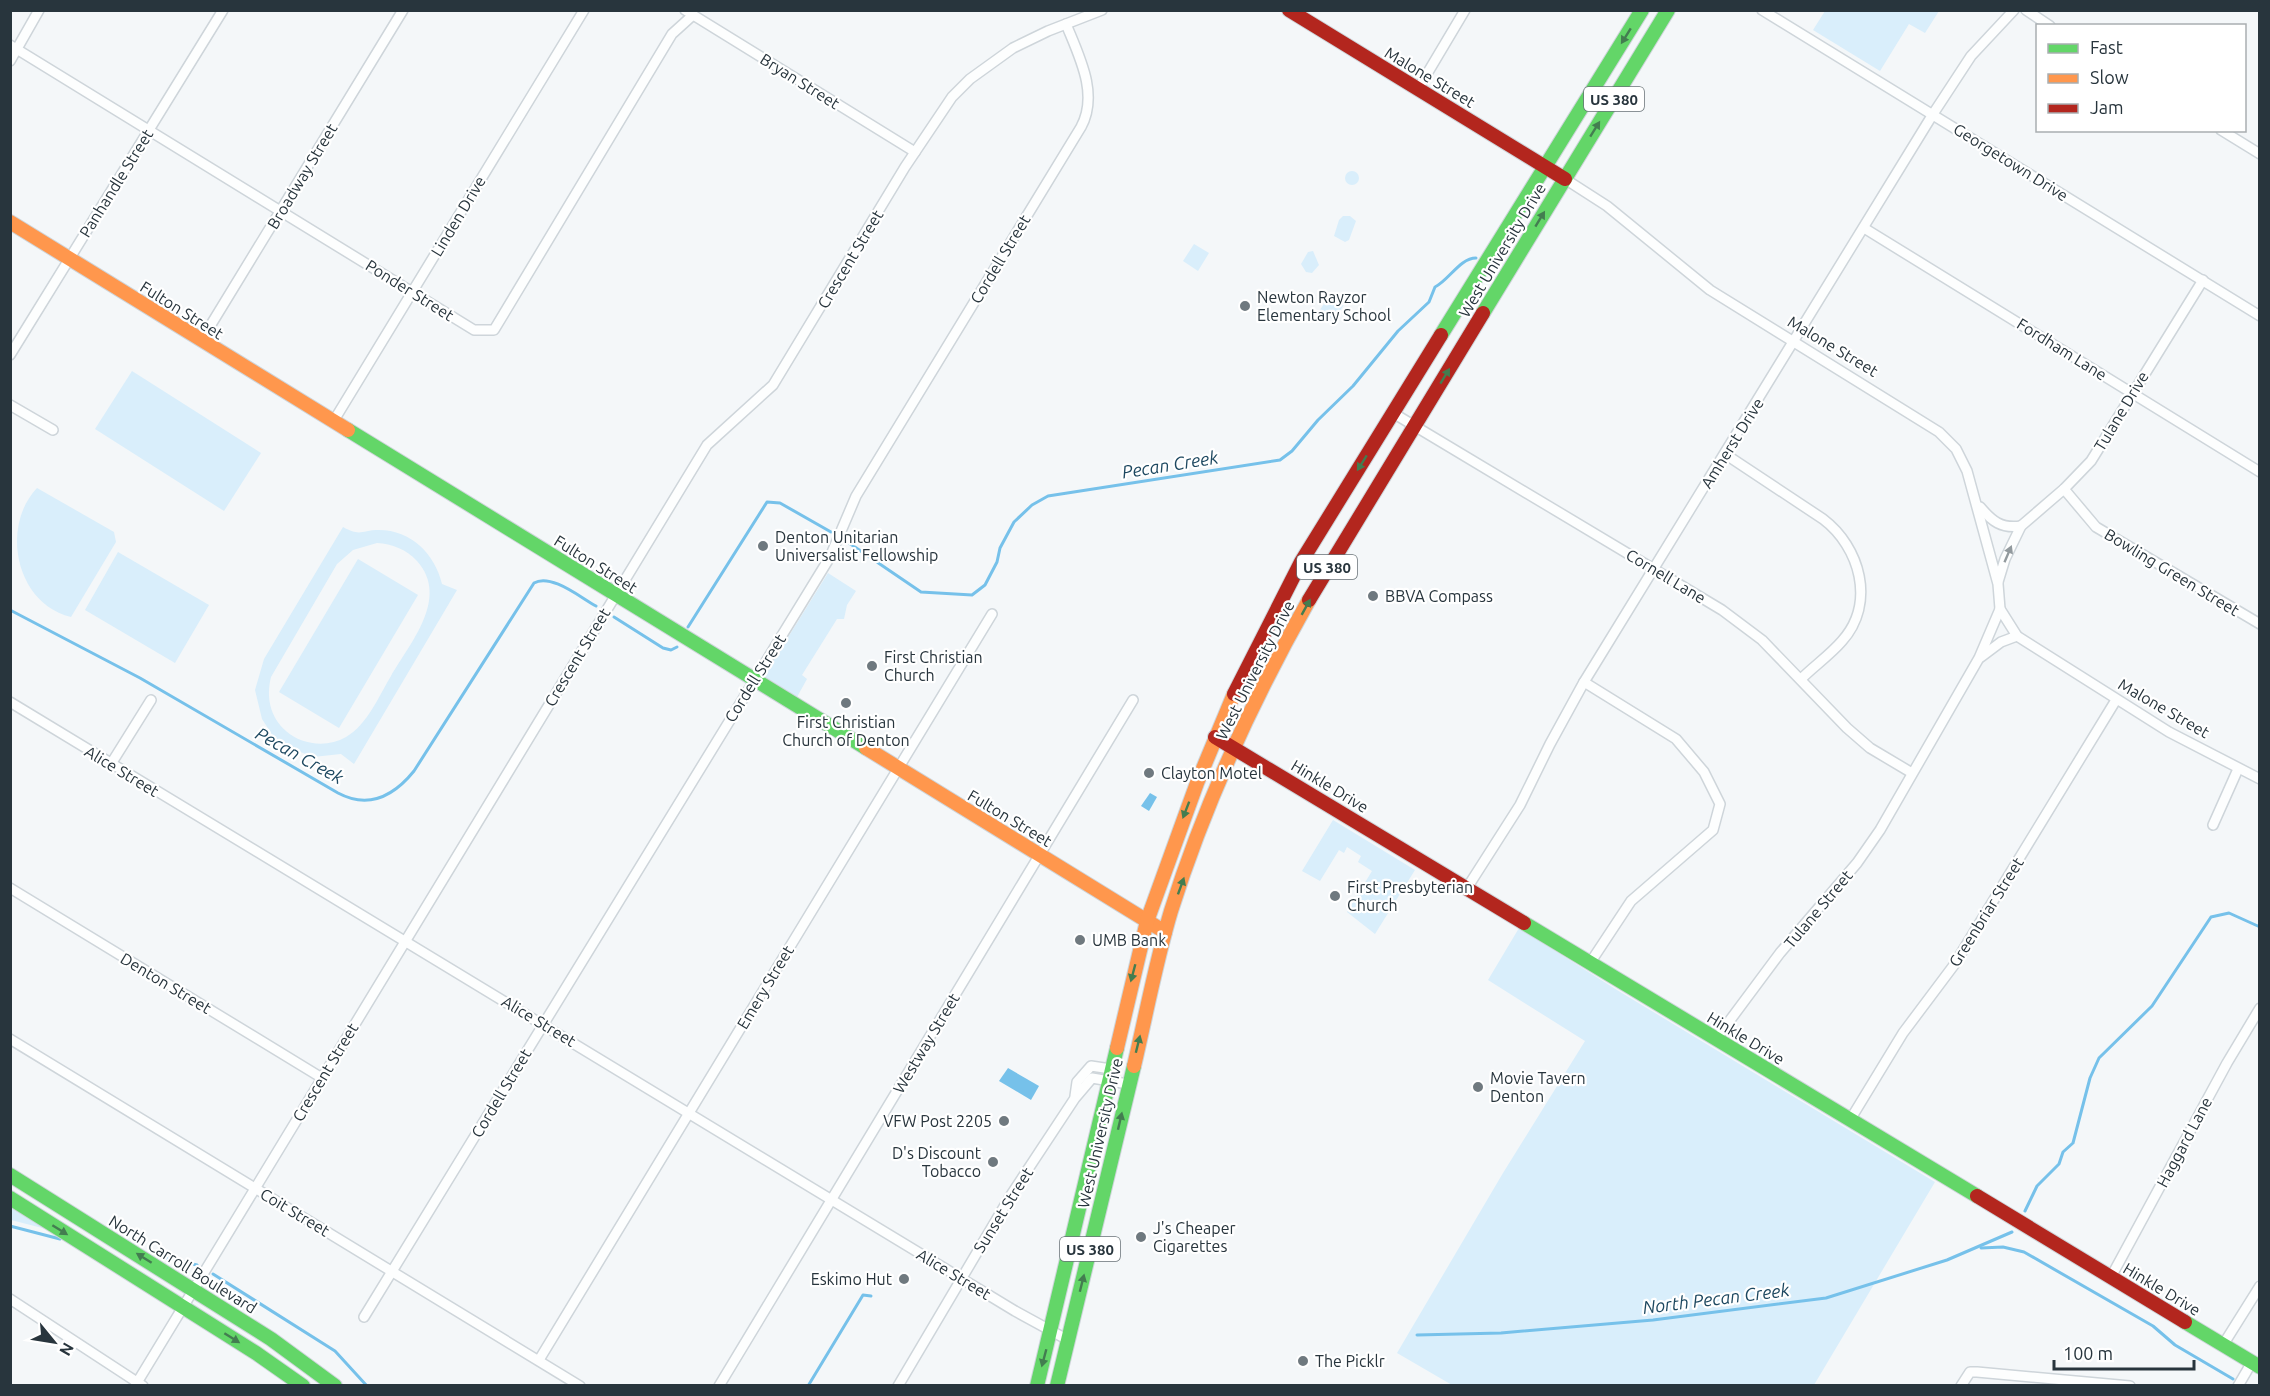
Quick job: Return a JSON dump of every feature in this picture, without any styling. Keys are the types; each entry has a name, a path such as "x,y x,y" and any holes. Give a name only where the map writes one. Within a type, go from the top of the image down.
{"main road":[{"name":"Malone Street","path":"1289,10 1308,15 1418,89 1564,179"},
{"name":"West University Drive","path":"1037,1386 1147,921 1169,854 1215,737 1269,619 1393,413 1642,10"},
{"name":"West University Drive","path":"1057,1386 1165,932 1233,747 1279,654 1326,569 1668,10"},
{"name":"Fulton Street","path":"10,222 1165,932"},
{"name":"Hinkle Drive","path":"1215,737 2255,1365"},
{"name":"North Carroll Boulevard","path":"10,1175 304,1360 335,1386"},
{"path":"10,1198 256,1353 303,1386"}],"street":[{"path":"10,61 13,46 39,10"},
{"name":"Panhandle Street","path":"10,356 223,10"},
{"name":"Broadway Street","path":"201,341 403,10"},
{"name":"Linden Drive","path":"333,422 584,10"},
{"name":"Crescent Street","path":"138,1384 614,595 707,445 773,385 915,152 952,97 970,79 1013,48 1102,10"},
{"path":"1418,89 1465,10"},
{"name":"Georgetown Drive","path":"1762,10 2259,316"},
{"name":"Amherst Drive","path":"1467,888 1520,805 1584,682 1933,114 1971,56 2014,10"},
{"path":"2026,10 2047,24"},
{"name":"Ponder Street","path":"13,46 474,330 494,330 672,34 689,13"},
{"name":"Bryan Street","path":"689,13 915,152"},
{"name":"Cordell Street","path":"364,1317 394,1272 543,1023 830,557 856,495 1085,120 1089,108 1086,82 1082,64 1066,24"},
{"path":"2224,132 2259,154"},
{"name":"Malone Street","path":"1564,179 1607,206 1710,290 1940,432 1956,449 1962,460 1977,504 1998,584 2000,609 2017,636 2116,700 2259,779"},
{"name":"Fordham Lane","path":"1864,228 2259,472"},
{"name":"Tulane Drive","path":"1998,584 2005,559 2020,526 2064,489 2091,461 2203,280"},
{"path":"10,405 53,430"},
{"name":"Cornell Lane","path":"1393,413 1654,569 1762,640 1847,728 1870,747 1912,773"},
{"path":"1725,454 1838,530 1853,554 1860,576 1859,606 1853,623 1843,640 1801,679"},
{"name":"Bowling Green Street","path":"2064,489 2096,527 2259,624"},
{"path":"1977,504 1998,525 2009,528 2020,526"},
{"path":"1912,773 1979,658 2000,609"},
{"name":"Emery Street","path":"538,1360 992,614"},
{"path":"1979,658 2001,642 2017,636"},
{"path":"1584,682 1676,739 1704,772 1720,804 1713,830 1631,901 1590,963"},
{"path":"111,764 151,700"},
{"name":"Westway Street","path":"719,1386 1133,700"},
{"name":"Greenbriar Street","path":"1850,1120 1903,1033 1954,965 2116,700"},
{"name":"Alice Street","path":"10,702 962,1279 1068,1340"},
{"path":"2213,825 2238,769"},
{"name":"Tulane Street","path":"1716,1039 1780,953 1857,863 1912,773"},
{"name":"Denton Street","path":"10,888 322,1078"},
{"name":"Haggard Lane","path":"2110,1277 2259,1008"},
{"name":"Coit Street","path":"10,1039 580,1386"},
{"name":"Sunset Street","path":"898,1386 1011,1195 1075,1098 1077,1082 1086,1069 1095,1066 1109,1075"},
{"path":"1109,1075 1128,1084"},
{"path":"2223,1346 2259,1286"},
{"path":"10,1299 138,1384"},
{"path":"2238,1386 2255,1365"},
{"path":"1961,1386 1970,1372 2130,1386"}],"shaded area":[{"path":"1825,11 1939,11 1925,33 1909,24 1880,71 1813,30"},
{"path":"1352,171 1357,173 1359,178 1357,183 1352,185 1347,183 1345,178 1347,173"},
{"path":"1343,216 1350,216 1356,221 1349,240 1345,242 1334,236 1339,220"},
{"path":"1194,244 1209,253 1198,271 1183,261"},
{"path":"1313,251 1319,265 1312,273 1306,272 1301,264 1308,252"},
{"path":"1331,294 1345,303 1334,320 1319,311"},
{"path":"132,371 261,453 224,511 95,429"},
{"path":"37,488 114,532 116,542 71,617 52,609 37,597 26,581 20,562 17,543 19,523 26,504"},
{"path":"343,527 358,532 391,531 411,539 434,563 442,584 457,590 354,764 341,754 313,757 283,745 273,736 262,719 255,690 264,659","holes":["377,543 393,546 408,553 417,561 426,575 430,590 424,620 372,710 360,725 346,737 331,743 307,742 292,736 276,719 269,699 271,677 337,564 353,550"]},
{"path":"118,552 209,605 175,663 85,610"},
{"path":"358,559 418,595 339,728 279,692"},
{"path":"828,573 856,591 847,605 844,619 837,619 802,675 807,679 797,697 764,676"},
{"path":"1333,820 1415,870 1375,934 1347,912 1372,871 1358,862 1361,856 1347,847 1344,853 1339,850 1320,881 1302,871"},
{"path":"1519,928 1617,990 1935,1182 1814,1385 1452,1385 1397,1353 1503,1173 1585,1041 1488,980"},
{"path":"10,1204 47,1226 46,1229 11,1220"}],"water":[{"path":"1150,793 1157,797 1149,811 1141,806"},
{"path":"1008,1068 1039,1086 1031,1100 999,1081"}],"waterway":[{"name":"Pecan Creek","path":"846,541 921,592 972,595 985,585 997,562 1000,548 1014,522 1032,505 1048,496 1280,460 1292,451 1318,420 1353,386 1398,331 1429,302 1435,287 1460,265 1476,258"},
{"name":"Pecan Creek","path":"688,627 767,502 780,503 831,532"},
{"name":"Pecan Creek","path":"10,610 140,678 338,793 349,798 370,800 389,794 414,771 534,583 549,581 596,606"},
{"name":"Pecan Creek","path":"614,617 663,648 671,650 677,647"},
{"name":"North Pecan Creek","path":"2025,1211 2037,1186 2059,1164 2063,1152 2073,1143 2090,1078 2099,1058 2152,1006 2211,917 2229,913 2260,927"},
{"name":"North Pecan Creek","path":"10,1226 60,1239"},
{"name":"North Pecan Creek","path":"1417,1335 1501,1333 1653,1320 1826,1298 1947,1260 2012,1232"},
{"path":"1981,1248 2003,1247 2024,1252 2153,1326 2175,1345 2233,1379"},
{"name":"North Pecan Creek","path":"163,1257 197,1265"},
{"name":"North Pecan Creek","path":"213,1274 335,1351 367,1386"},
{"name":"North Pecan Creek","path":"808,1386 863,1295 871,1296"}],"traffic: fast":[{"path":"1441,335 1642,10"},
{"path":"1483,313 1668,10"},
{"path":"348,430 866,748"},
{"path":"1524,923 1977,1196"},
{"path":"1037,1386 1117,1048"},
{"path":"1057,1386 1134,1066"},
{"path":"10,1175 271,1339 335,1386"},
{"path":"10,1198 256,1353 303,1386"},
{"path":"2185,1322 2260,1367"}],"traffic: slow":[{"path":"10,222 348,430"},
{"path":"1134,1066 1171,911 1199,831 1250,713 1309,600"},
{"path":"1117,1048 1147,921 1197,783 1234,694"},
{"path":"866,748 1165,932"}],"traffic: jam":[{"path":"1289,10 1565,179"},
{"path":"1309,600 1483,313"},
{"path":"1234,694 1301,562 1441,335"},
{"path":"1215,737 1524,923"},
{"path":"1977,1196 2185,1322"}],"place":[{"name":"Newton Rayzor Elementary School","path":"1245,306"},
{"name":"Denton Unitarian Universalist Fellowship","path":"763,546"},
{"name":"BBVA Compass","path":"1373,596"},
{"name":"First Christian Church","path":"872,666"},
{"name":"First Christian Church of Denton","path":"846,703"},
{"name":"Clayton Motel","path":"1149,773"},
{"name":"First Presbyterian Church","path":"1335,896"},
{"name":"UMB Bank","path":"1080,940"},
{"name":"Movie Tavern Denton","path":"1478,1087"},
{"name":"VFW Post 2205","path":"1004,1121"},
{"name":"D's Discount Tobacco","path":"993,1162"},
{"name":"J's Cheaper Cigarettes","path":"1141,1237"},
{"name":"Eskimo Hut","path":"904,1279"},
{"name":"The Picklr","path":"1303,1361"}]}
